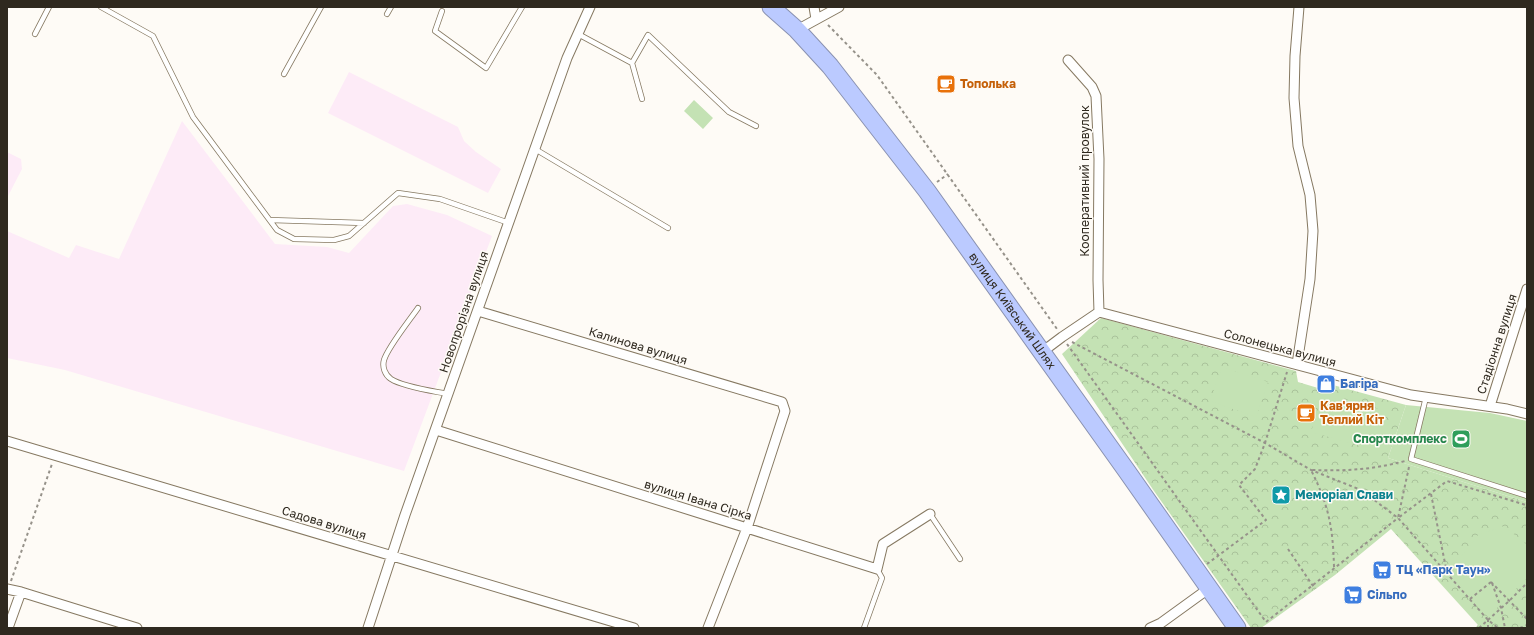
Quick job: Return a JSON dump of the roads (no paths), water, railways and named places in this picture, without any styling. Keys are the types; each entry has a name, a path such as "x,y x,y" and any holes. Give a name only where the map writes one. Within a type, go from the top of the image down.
{"highway":[{"name":"вулиця Київський Шлях","path":"771,7 797,30 830,66 888,138 1126,470 1237,628"}],"street":[{"name":"Новопрорізна вулиця","path":"368,628 448,394 567,58 590,7"},
{"path":"814,7 819,17"},
{"path":"797,30 839,7"},
{"path":"1294,364 1310,279 1313,231 1310,195 1298,146 1294,98 1295,56 1299,7"},
{"name":"Кооперативний провулок","path":"1068,60 1092,87 1096,96 1099,159 1099,312"},
{"name":"Стадіонна вулиця","path":"1490,406 1527,289"},
{"name":"Калинова вулиця","path":"478,311 782,402 785,411 747,528"},
{"path":"1038,349 1046,349 1099,312"},
{"name":"Солонецька вулиця","path":"1099,312 1411,395 1507,408 1527,414"},
{"name":"вулиця Івана Сірка","path":"436,430 877,569"},
{"name":"Садова вулиця","path":"7,441 634,628"},
{"path":"877,569 883,544 930,514"},
{"path":"708,628 747,528"},
{"path":"1150,628 1161,623 1208,588"},
{"path":"8,589 137,628"},
{"path":"8,628 21,592"}],"lane":[{"path":"35,34 49,7"},
{"path":"101,7 153,36 193,117 277,230 294,239 334,240 349,236 398,193 440,199 509,223"},
{"path":"284,74 321,7"},
{"path":"387,14 391,7"},
{"path":"442,11 435,31 486,68 522,7"},
{"path":"578,34 632,63"},
{"path":"642,99 632,63 648,35 729,112 756,126"},
{"path":"535,149 668,228"},
{"path":"270,220 364,223"},
{"path":"418,308 388,353 384,361 384,372 390,379 398,383 448,394"},
{"path":"1426,397 1411,459 1527,496"},
{"path":"930,514 960,559"},
{"path":"864,628 882,578 877,569"}],"place":[{"name":"Тополька","path":"946,84"},
{"name":"Багіра","path":"1326,384"},
{"name":"Кав'ярня Теплий Кіт","path":"1306,413"},
{"name":"Спорткомплекс","path":"1461,439"},
{"name":"Mеморіал Слави","path":"1281,495"},
{"name":"ТЦ «Парк Таун»","path":"1382,570"},
{"name":"Сільпо","path":"1353,595"}]}
